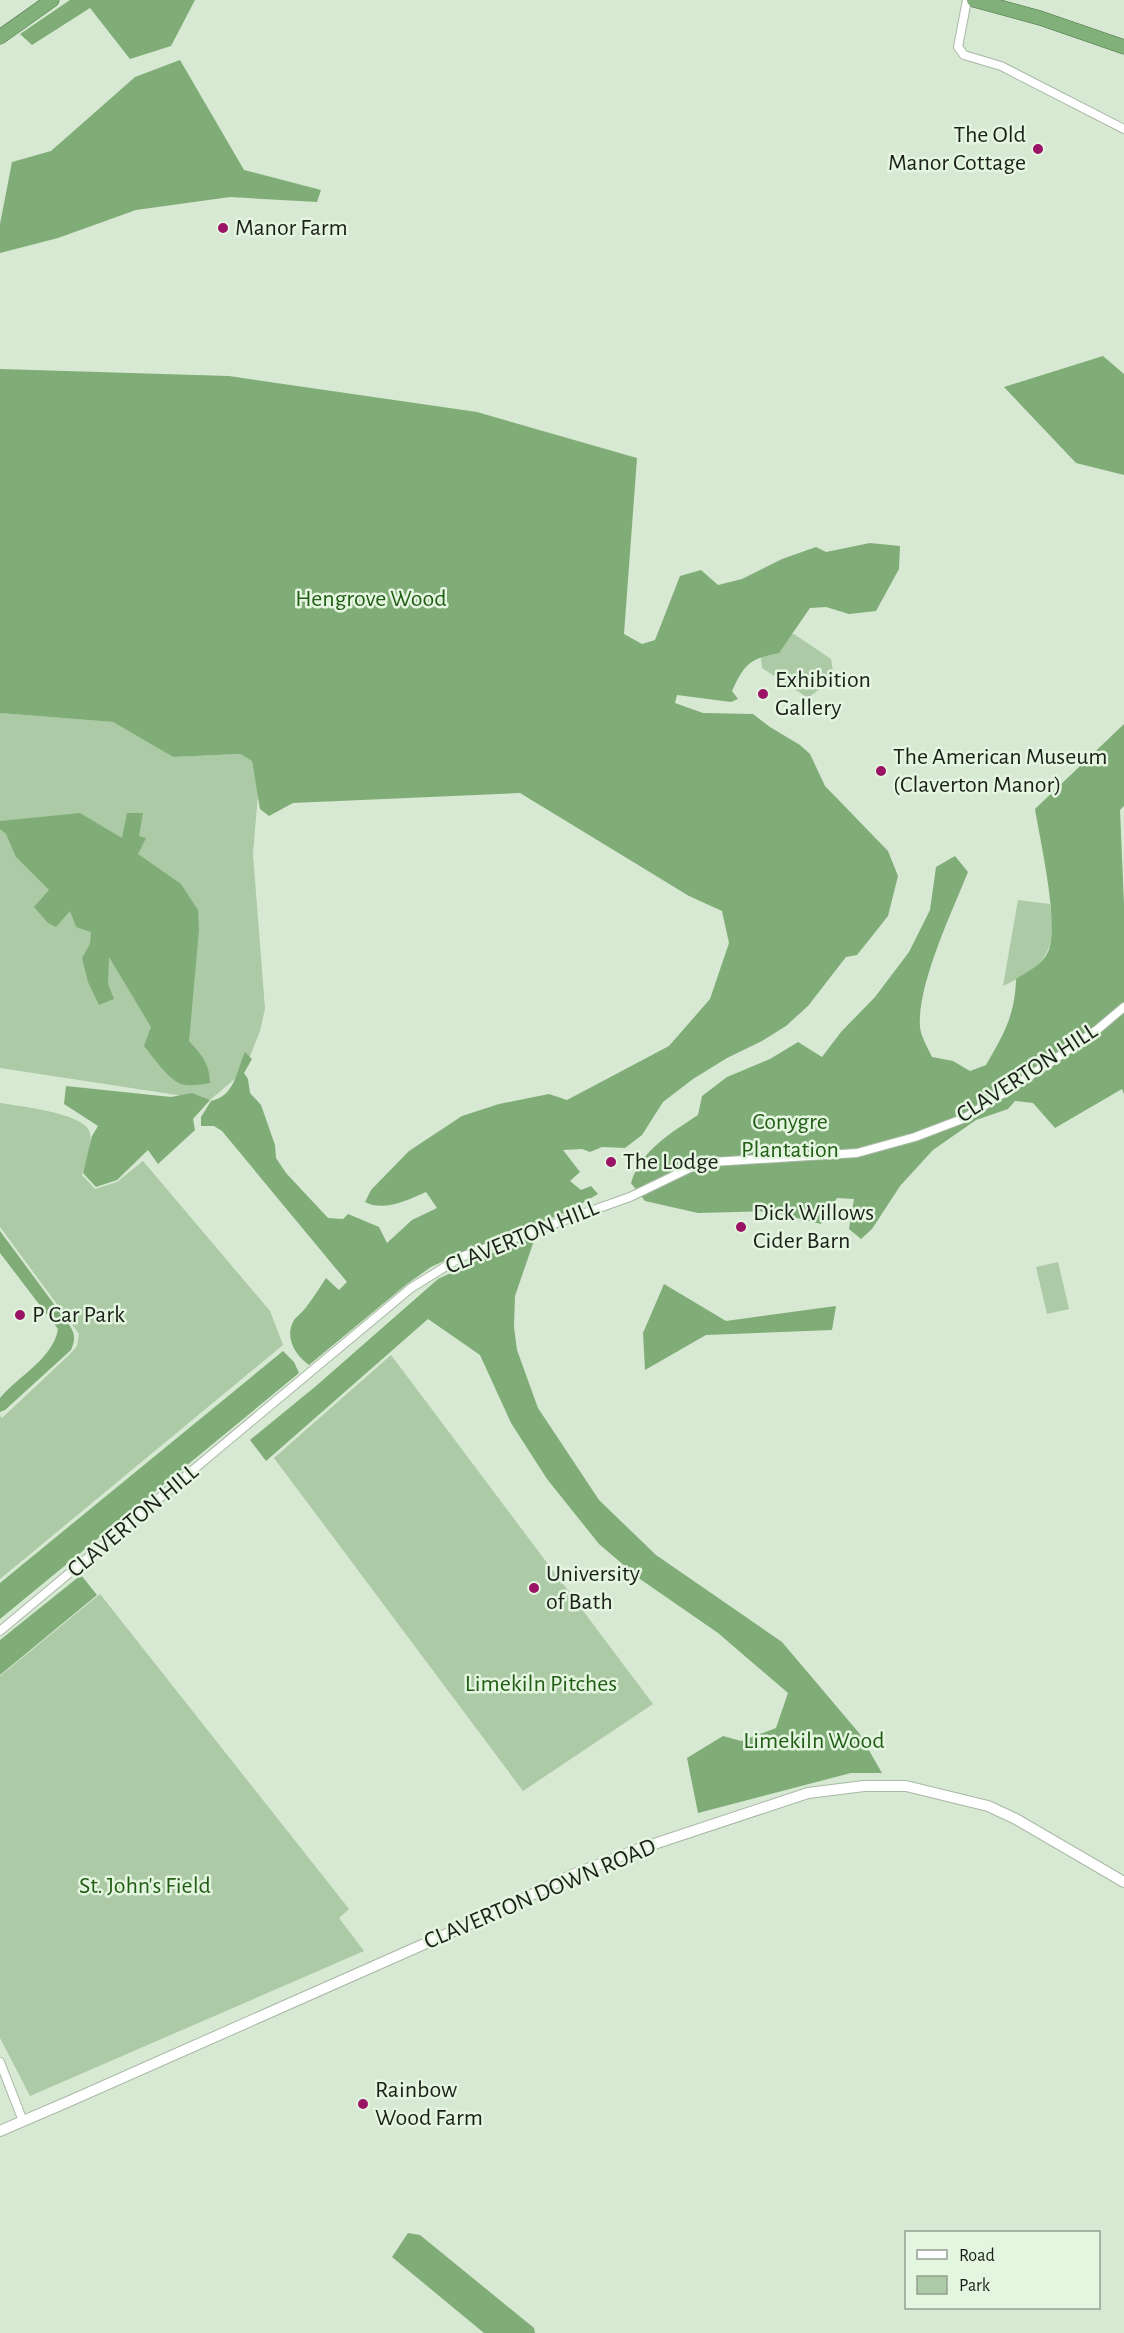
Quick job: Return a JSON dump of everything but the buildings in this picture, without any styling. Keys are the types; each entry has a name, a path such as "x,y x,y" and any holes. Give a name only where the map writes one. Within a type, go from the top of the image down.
{"highway":[{"path":"0,37 52,0"},
{"path":"974,0 1040,18 1124,47"}],"street":[{"path":"967,0 958,47 964,55 1001,66 1124,129"},
{"name":"CLAVERTON HILL","path":"0,1630 411,1288 461,1257 630,1197 690,1168 712,1162 857,1153 915,1137 955,1122 965,1118 1048,1064 1098,1029 1124,1007"},
{"name":"CLAVERTON DOWN ROAD","path":"0,2131 501,1910 572,1875 636,1850 808,1793 864,1786 906,1786 987,1806 1016,1819 1124,1882"},
{"path":"0,2062 23,2121"}],"green space":[{"path":"70,0 195,0 171,46 130,59 90,8 32,45 20,34"},
{"path":"180,60 244,170 321,190 317,202 230,197 136,210 58,238 0,253 0,224 12,162 51,151 135,77"},
{"path":"1103,356 1124,374 1124,475 1076,463 1004,387"},
{"name":"Hengrove Wood","path":"0,369 229,376 477,412 637,458 624,634 642,644 655,640 680,576 701,570 718,585 742,579 782,559 816,547 826,552 870,543 900,546 899,569 876,611 849,614 826,607 810,608 779,653 754,661 745,669 732,691 738,699 731,702 677,695 675,703 703,713 753,714 810,754 825,786 888,851 898,876 888,916 857,955 846,957 808,1006 786,1026 693,1079 663,1102 642,1135 625,1148 602,1147 590,1152 582,1149 563,1150 580,1172 570,1181 581,1190 591,1186 598,1194 567,1212 431,1267 309,1365 292,1345 291,1326 326,1278 339,1290 347,1282 222,1131 214,1126 201,1126 201,1117 211,1101 230,1089 245,1052 252,1059 244,1073 248,1079 250,1093 261,1105 275,1145 276,1158 286,1173 328,1218 343,1219 348,1214 379,1227 387,1243 412,1220 437,1208 426,1192 388,1205 372,1205 365,1202 371,1190 409,1151 462,1116 499,1104 549,1094 567,1100 669,1046 710,999 729,943 722,911 689,896 520,793 293,803 269,816 260,809 252,761 240,754 173,757 113,722 0,713"},
{"path":"794,634 831,659 834,678 808,698 762,668 761,657 774,636"},
{"path":"0,713 113,722 173,757 240,754 252,761 258,794 253,854 265,1009 260,1031 244,1071 210,1100 0,1068"},
{"name":"Conygre Plantation","path":"1124,724 1124,806 1120,810 1124,904 1124,1094 1122,1089 1055,1128 1033,1103 1015,1101 1008,1109 976,1120 933,1150 900,1186 872,1229 861,1239 849,1229 854,1199 837,1198 821,1224 769,1211 698,1213 645,1201 631,1183 636,1171 658,1143 698,1115 702,1096 727,1077 770,1059 798,1042 822,1057 841,1032 875,997 909,952 930,910 936,867 955,856 968,872 930,970 924,991 920,1027 932,1057 953,1061 970,1071 986,1065 1011,1014 1016,979 1042,960 1048,952 1051,940 1050,904 1035,809"},
{"path":"80,813 122,838 127,813 143,813 139,836 146,838 138,854 181,884 198,910 199,930 189,1041 207,1065 210,1083 185,1085 166,1073 144,1046 151,1027 109,957 108,984 114,999 99,1005 88,982 82,958 90,944 91,932 76,927 70,911 56,927 48,923 34,907 49,890 16,857 6,834 0,829 0,821"},
{"path":"1018,900 1050,904 1052,934 1050,945 1039,964 1018,979 1003,986"},
{"path":"66,1086 171,1097 192,1093 210,1100 193,1119 195,1130 158,1164 148,1150 117,1180 96,1187 83,1173 92,1136 98,1126 64,1104"},
{"path":"0,1103 65,1116 86,1126 90,1133 90,1143 82,1175 95,1189 117,1182 143,1161 270,1311 283,1345 0,1579 0,1416 2,1418 69,1355 77,1346 79,1334 0,1227"},
{"path":"0,1231 68,1323 74,1341 71,1350 0,1412 0,1398 42,1358 55,1340 58,1329 0,1253"},
{"name":"Limekiln Wood","path":"537,1232 515,1296 514,1327 517,1350 538,1408 599,1500 656,1555 782,1642 859,1733 882,1773 851,1773 698,1813 687,1758 723,1736 741,1741 776,1728 788,1693 718,1633 640,1579 599,1544 547,1479 511,1423 480,1355 428,1319 266,1461 250,1440 316,1386 438,1279"},
{"path":"1058,1262 1069,1309 1047,1314 1036,1267"},
{"path":"664,1284 726,1321 836,1306 832,1330 706,1335 645,1370 643,1333"},
{"path":"283,1351 294,1362 299,1373 0,1619 0,1583"},
{"name":"Limekiln Pitches","path":"391,1355 653,1704 523,1791 274,1458"},
{"path":"81,1575 97,1595 0,1675 0,1640"},
{"name":"St. John's Field","path":"100,1594 349,1909 339,1918 364,1951 30,2096 0,2038 0,1676"},
{"path":"408,2233 420,2235 534,2328 535,2333 484,2333 392,2257"}],"place":[{"name":"The Old Manor Cottage","path":"1038,149"},
{"name":"Manor Farm","path":"223,228"},
{"name":"Exhibition Gallery","path":"763,694"},
{"name":"The American Museum (Claverton Manor)","path":"881,771"},
{"name":"The Lodge","path":"611,1162"},
{"name":"Dick Willows Cider Barn","path":"741,1227"},
{"name":"P Car Park","path":"20,1315"},
{"name":"University of Bath","path":"534,1588"},
{"name":"Rainbow Wood Farm","path":"363,2104"}]}
